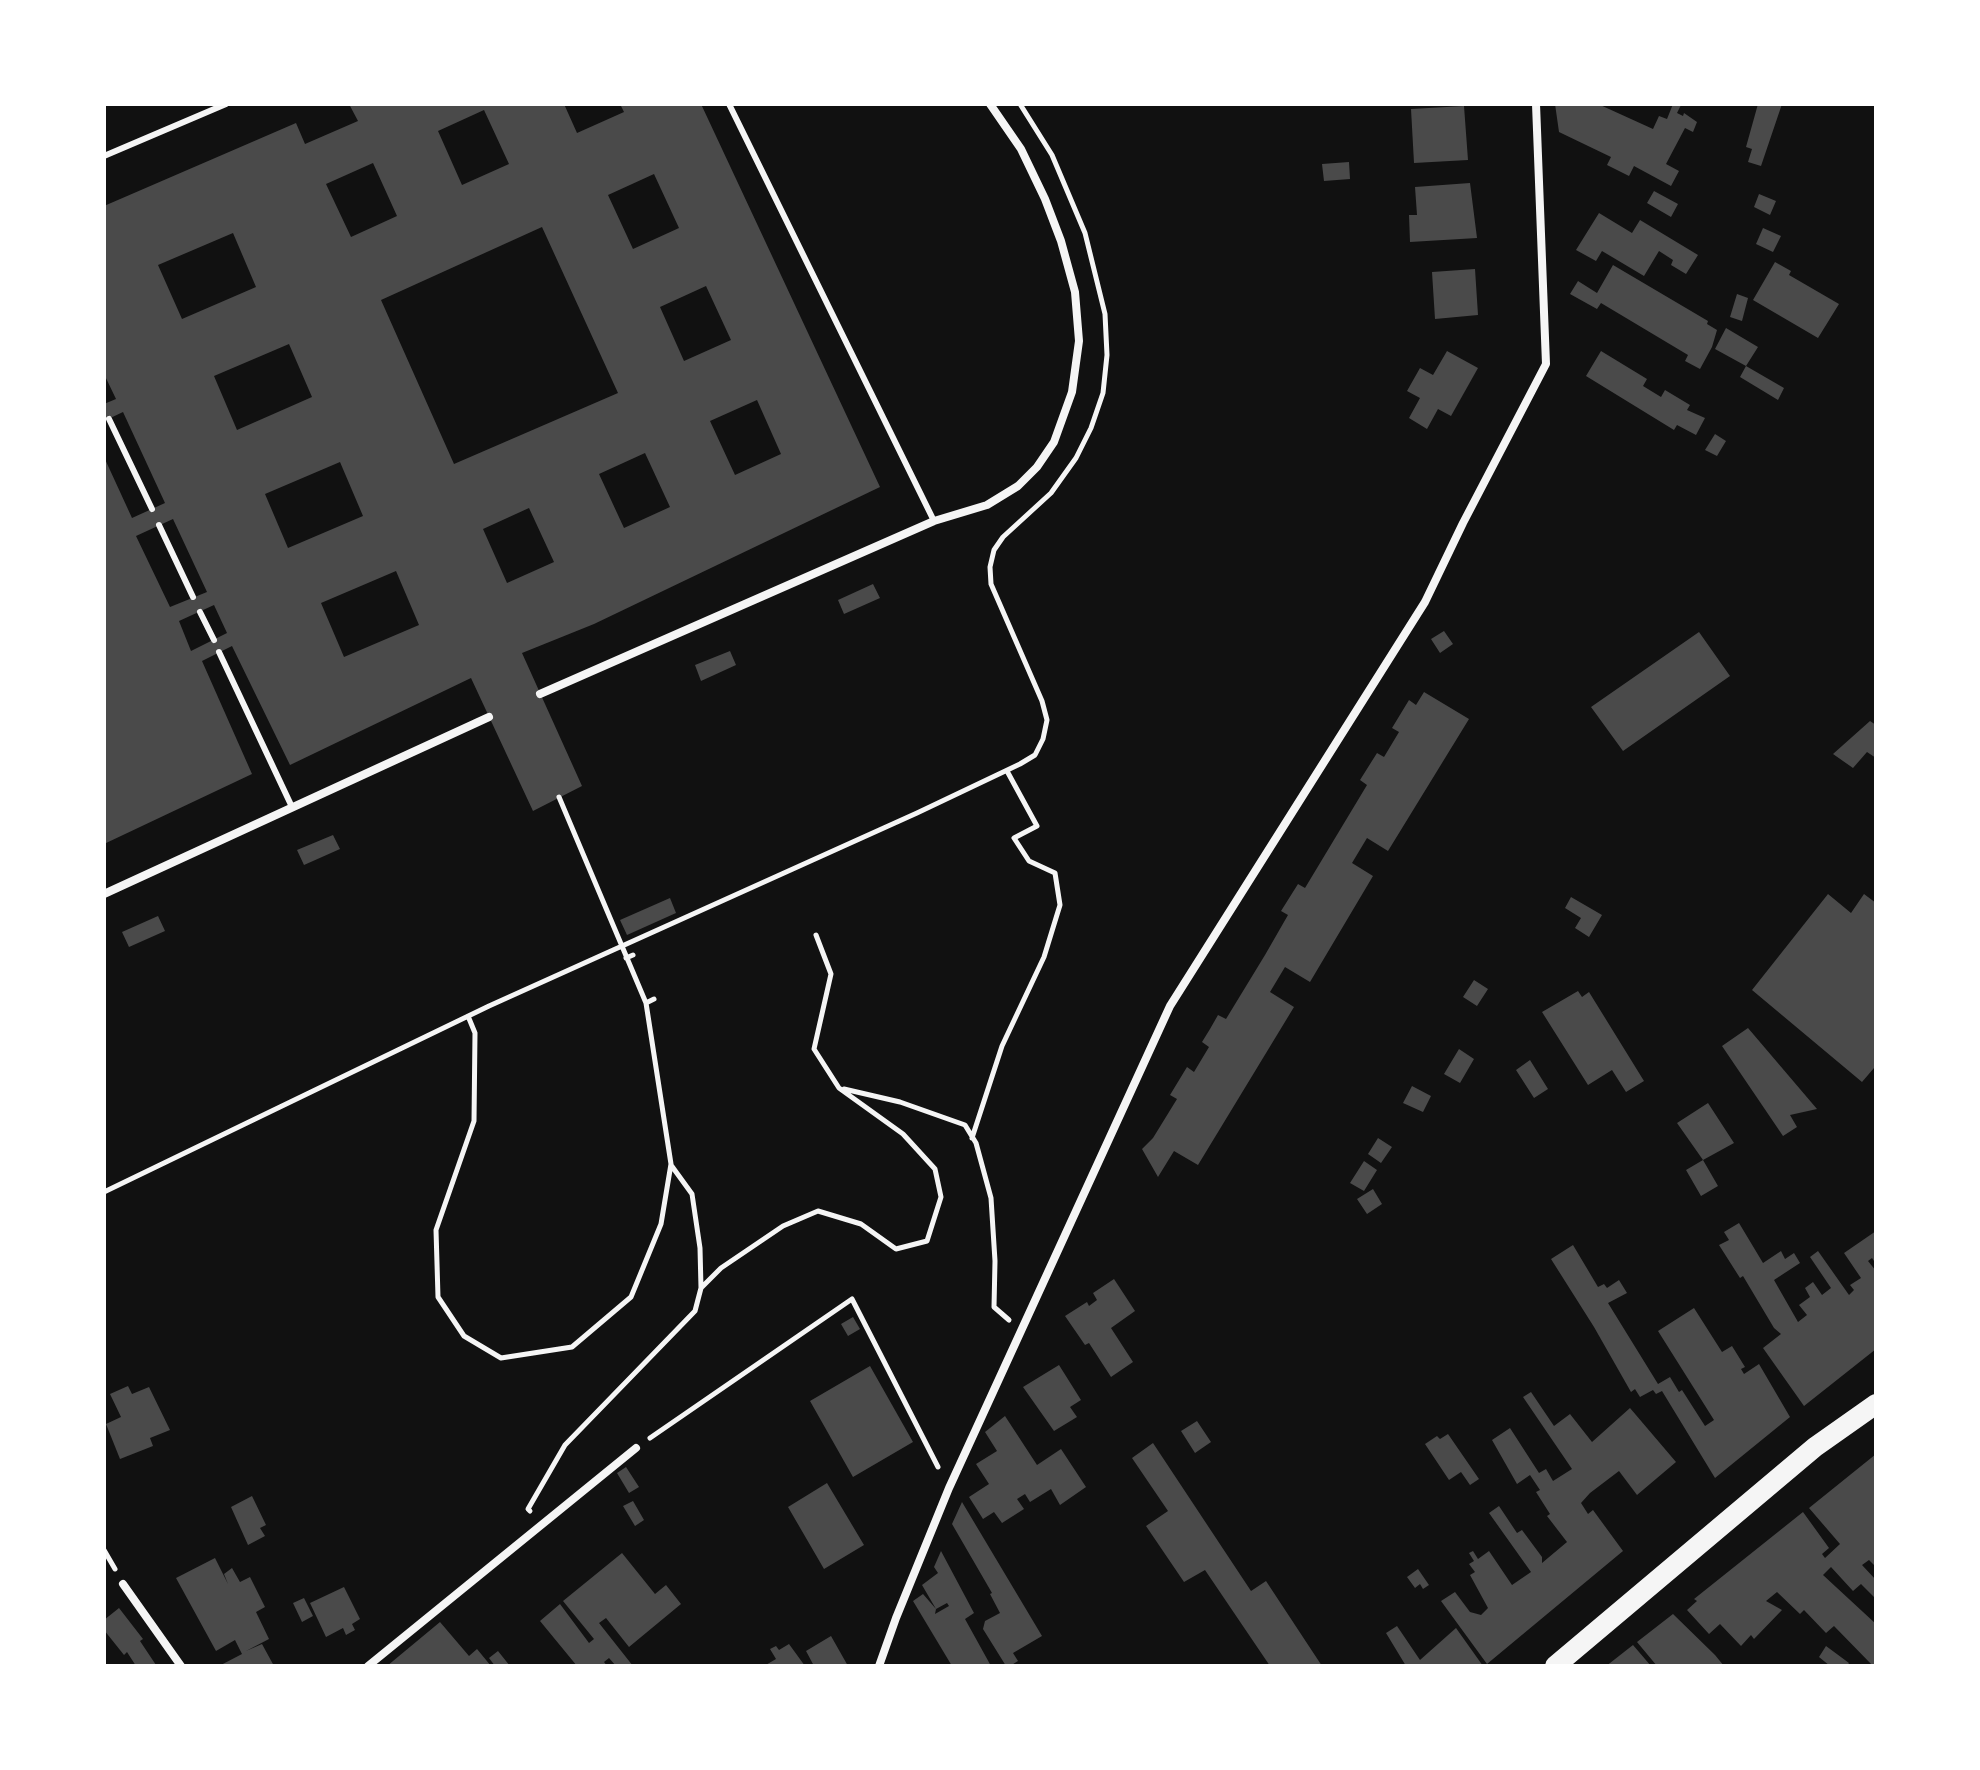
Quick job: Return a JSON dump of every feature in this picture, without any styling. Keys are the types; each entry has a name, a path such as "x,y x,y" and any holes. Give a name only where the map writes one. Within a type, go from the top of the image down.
{"main road":[{"path":"1555,1666 1815,1447 1876,1404"}],"street":[{"path":"540,694 934,521 987,505 1018,486 1037,467 1054,442 1072,392 1079,341 1075,292 1061,241 1021,149 990,104"},
{"path":"879,1666 949,1488 1170,1006 1425,602 1546,364 1536,104"},
{"path":"104,894 489,717"},
{"path":"368,1666 636,1448"},
{"path":"123,1584 181,1666"}],"lane":[{"path":"104,156 226,104"},
{"path":"729,104 934,521"},
{"path":"109,419 152,509"},
{"path":"159,525 193,597"},
{"path":"200,612 214,640"},
{"path":"219,652 292,807"}],"path":[{"path":"104,1192 468,1016 1007,771 1035,755 1047,720 1042,701 991,584 990,567 994,550"},
{"path":"972,1138 1002,1046 1044,957 1060,905 1055,873 1029,861 1014,838 1037,826 1007,771"},
{"path":"468,1016 475,1033 477,1078 474,1121 436,1230 438,1297 464,1336 501,1358 572,1347 631,1297 661,1224 671,1164 646,1003 559,797"},
{"path":"701,1288 721,1268 783,1226 818,1211 861,1224 896,1249 927,1241 941,1197 935,1169 903,1134 839,1088 814,1049 831,974 816,935"},
{"path":"626,958 633,955"},
{"path":"646,1003 654,999"},
{"path":"839,1088 900,1102 965,1125 991,1198 994,1307 1021,1330"},
{"path":"542,1525 528,1509 565,1445 695,1311 701,1288 700,1248 692,1194 671,1164"},
{"path":"636,1448 852,1299 949,1488"}],"building":[{"path":"349,104 564,104 577,133 624,112 620,104 701,104 880,487 594,624 522,653 582,786 533,811 471,678 290,765 232,646 202,661 252,774 104,844 104,457 132,518 165,503 123,412 104,421 104,404 116,399 104,374 104,206 296,123 305,144 358,121","holes":["484,110 509,164 462,185 438,131","373,163 397,216 351,237 326,184","654,174 679,228 633,249 608,195","542,227 618,393 454,464 381,300","233,233 256,287 182,319 158,265","706,286 731,340 684,361 660,307","289,344 312,397 237,430 214,376","757,400 781,454 735,475 710,421","645,453 670,507 624,528 599,474","340,462 363,516 288,548 265,494","529,508 554,562 507,583 483,529","173,519 207,592 170,607 136,536","396,571 419,625 344,657 321,603","214,605 227,633 191,651 179,621"]},
{"path":"1555,104 1598,104 1653,129 1659,116 1667,119 1673,104 1678,104 1681,105 1677,113 1683,116 1684,113 1697,122 1693,132 1685,128 1666,164 1679,171 1671,186 1634,166 1629,176 1607,165 1611,157 1559,132"},
{"path":"1758,104 1782,104 1761,166 1748,162 1752,149 1746,147"},
{"path":"1464,106 1468,160 1414,163 1411,109"},
{"path":"1349,162 1350,179 1324,181 1322,164"},
{"path":"1470,183 1477,238 1410,242 1409,215 1417,215 1415,187"},
{"path":"1654,191 1678,204 1671,217 1647,203"},
{"path":"1759,194 1776,201 1770,215 1754,207"},
{"path":"1599,213 1632,233 1640,220 1698,255 1686,274 1671,265 1673,260 1659,251 1644,276 1602,251 1596,261 1576,250"},
{"path":"1763,228 1781,236 1773,252 1756,244"},
{"path":"1775,262 1791,271 1789,275 1839,304 1818,338 1753,300"},
{"path":"1613,265 1708,321 1707,324 1717,330 1700,369 1685,361 1688,355 1601,303 1597,309 1570,294 1578,281 1597,293"},
{"path":"1475,269 1478,315 1435,319 1432,272"},
{"path":"1737,294 1748,298 1742,321 1730,317"},
{"path":"1726,328 1758,347 1746,366 1715,349"},
{"path":"1447,351 1478,368 1451,416 1438,409 1427,429 1409,418 1420,398 1407,391 1420,368 1433,375"},
{"path":"1601,351 1647,379 1643,386 1661,397 1665,390 1690,405 1687,410 1705,418 1696,435 1677,425 1674,430 1586,376"},
{"path":"1746,366 1784,388 1778,400 1740,377"},
{"path":"1715,434 1726,441 1717,456 1705,450"},
{"path":"873,584 880,598 844,614 838,600"},
{"path":"1444,631 1453,644 1440,653 1431,639"},
{"path":"1699,632 1730,676 1623,751 1591,707"},
{"path":"730,651 736,665 701,681 695,665"},
{"path":"1424,692 1469,719 1388,851 1367,838 1352,863 1373,876 1310,982 1285,967 1270,992 1294,1007 1198,1165 1174,1151 1158,1177 1142,1149 1153,1138 1177,1099 1170,1095 1187,1067 1194,1072 1209,1047 1202,1042 1218,1015 1226,1019 1265,955 1288,915 1281,911 1298,884 1305,888 1367,785 1360,780 1377,753 1384,757 1399,732 1392,728 1409,700 1416,705"},
{"path":"1870,721 1876,725 1876,758 1867,752 1853,768 1833,754"},
{"path":"333,835 340,849 304,865 297,850"},
{"path":"1828,894 1851,913 1864,894 1876,903 1876,1070 1874,1068 1862,1082 1752,990"},
{"path":"1571,897 1602,915 1589,937 1575,928 1581,918 1565,908"},
{"path":"670,898 676,913 627,935 620,920"},
{"path":"158,916 165,931 129,947 122,932"},
{"path":"1474,980 1488,989 1477,1006 1463,997"},
{"path":"1578,991 1582,997 1589,992 1644,1081 1626,1092 1612,1070 1588,1085 1542,1012"},
{"path":"1748,1028 1817,1109 1790,1115 1797,1127 1783,1136 1722,1046"},
{"path":"1459,1049 1474,1059 1460,1083 1444,1074"},
{"path":"1530,1060 1548,1089 1534,1098 1516,1070"},
{"path":"1412,1086 1431,1096 1423,1112 1403,1103"},
{"path":"1708,1103 1734,1143 1703,1160 1677,1123"},
{"path":"1378,1138 1392,1147 1381,1163 1368,1154"},
{"path":"1703,1160 1718,1186 1701,1196 1686,1170"},
{"path":"1364,1161 1377,1170 1364,1191 1350,1183"},
{"path":"1373,1189 1382,1204 1367,1214 1357,1199"},
{"path":"1739,1223 1763,1263 1781,1251 1785,1259 1794,1253 1800,1263 1774,1280 1798,1322 1807,1315 1799,1305 1810,1297 1805,1288 1813,1282 1822,1295 1831,1288 1810,1257 1818,1251 1849,1295 1854,1290 1850,1285 1861,1278 1844,1253 1876,1231 1876,1264 1872,1258 1868,1261 1876,1271 1876,1349 1804,1406 1763,1348 1781,1334 1719,1245 1729,1240 1724,1232"},
{"path":"1573,1245 1598,1287 1604,1284 1607,1288 1619,1280 1627,1293 1608,1303 1658,1384 1670,1377 1705,1426 1714,1420 1658,1331 1694,1308 1722,1352 1732,1346 1745,1367 1741,1369 1744,1374 1759,1364 1790,1417 1715,1478 1662,1391 1656,1394 1653,1390 1640,1397 1635,1389 1631,1392 1551,1259"},
{"path":"1114,1279 1135,1311 1111,1328 1133,1362 1111,1377 1089,1343 1085,1345 1065,1316 1087,1302 1089,1306 1097,1300 1093,1293"},
{"path":"853,1317 860,1329 848,1336 841,1324"},
{"path":"1059,1365 1081,1400 1070,1407 1077,1417 1054,1431 1023,1387"},
{"path":"870,1366 913,1442 853,1477 810,1401"},
{"path":"128,1386 132,1394 149,1387 170,1430 150,1438 153,1446 120,1459 106,1424 121,1417 110,1394"},
{"path":"1531,1392 1554,1426 1570,1414 1592,1442 1630,1408 1676,1462 1637,1495 1619,1471 1590,1493 1581,1503 1588,1514 1593,1510 1623,1551 1487,1664 1441,1601 1455,1592 1470,1612 1481,1615 1488,1608 1470,1575 1475,1572 1469,1564 1474,1561 1469,1553 1473,1551 1478,1559 1489,1551 1512,1585 1531,1572 1489,1513 1499,1506 1517,1533 1522,1530 1542,1557 1542,1563 1567,1542 1547,1516 1550,1514 1536,1492 1540,1490 1530,1475 1517,1484 1492,1440 1510,1428 1539,1473 1546,1469 1553,1481 1572,1469 1523,1397"},
{"path":"1005,1416 1037,1465 1061,1449 1086,1487 1060,1505 1051,1489 1030,1502 1025,1494 1017,1499 1024,1509 1002,1523 994,1512 983,1519 969,1497 989,1484 976,1464 997,1451 985,1432"},
{"path":"1197,1421 1211,1442 1195,1453 1181,1431"},
{"path":"1448,1434 1479,1479 1470,1485 1461,1472 1449,1480 1425,1444 1437,1436 1440,1439"},
{"path":"1153,1443 1251,1591 1266,1581 1322,1666 1270,1666 1205,1570 1184,1582 1146,1526 1168,1511 1132,1458"},
{"path":"1876,1454 1876,1567 1869,1560 1862,1565 1876,1580 1876,1599 1861,1584 1853,1591 1831,1567 1823,1575 1876,1624 1876,1666 1834,1626 1826,1633 1804,1610 1800,1614 1777,1592 1766,1601 1782,1610 1754,1639 1751,1635 1741,1646 1720,1624 1709,1634 1687,1610 1697,1601 1694,1599 1803,1512 1829,1548 1822,1554 1825,1558 1840,1544 1809,1508"},
{"path":"626,1467 639,1487 629,1493 617,1473"},
{"path":"827,1483 864,1545 824,1569 788,1507"},
{"path":"252,1496 266,1525 260,1528 265,1536 248,1545 231,1507"},
{"path":"633,1501 644,1520 635,1526 623,1506"},
{"path":"962,1502 1042,1636 1013,1653 1018,1661 1010,1666 1006,1666 983,1629 985,1621 1000,1613 992,1593 952,1524"},
{"path":"941,1551 974,1613 965,1619 991,1666 952,1666 913,1601 923,1594 936,1609 922,1585 938,1573 934,1567","holes":["947,1603 949,1606 935,1614 936,1609"]},
{"path":"622,1553 655,1594 666,1585 681,1604 629,1647 606,1618 599,1623 633,1666 616,1666 609,1658 604,1662 607,1666 577,1666 540,1621 560,1604 589,1643 594,1639 563,1601"},
{"path":"215,1558 228,1584 224,1574 232,1568 240,1582 250,1577 265,1607 256,1612 269,1639 246,1651 262,1644 274,1666 219,1666 242,1654 235,1640 216,1651 176,1578"},
{"path":"1418,1569 1429,1585 1423,1589 1420,1584 1415,1588 1407,1577"},
{"path":"344,1587 360,1619 352,1624 355,1630 346,1635 343,1628 326,1637 310,1603"},
{"path":"304,1598 313,1616 302,1622 293,1603"},
{"path":"119,1608 143,1639 140,1641 156,1665 136,1666 127,1652 124,1655 104,1630 104,1620"},
{"path":"1673,1614 1724,1666 1657,1666 1637,1642"},
{"path":"440,1622 469,1656 477,1649 491,1666 387,1666"},
{"path":"1397,1626 1420,1660 1456,1628 1483,1666 1406,1666 1386,1633"},
{"path":"831,1636 848,1666 814,1666 806,1651"},
{"path":"789,1644 805,1666 764,1666 776,1659 770,1649 776,1646 779,1650"},
{"path":"1633,1645 1651,1666 1606,1666 1610,1663"},
{"path":"1826,1646 1849,1663 1847,1666 1830,1666 1819,1657"},
{"path":"498,1651 510,1666 495,1666 489,1658"}]}
